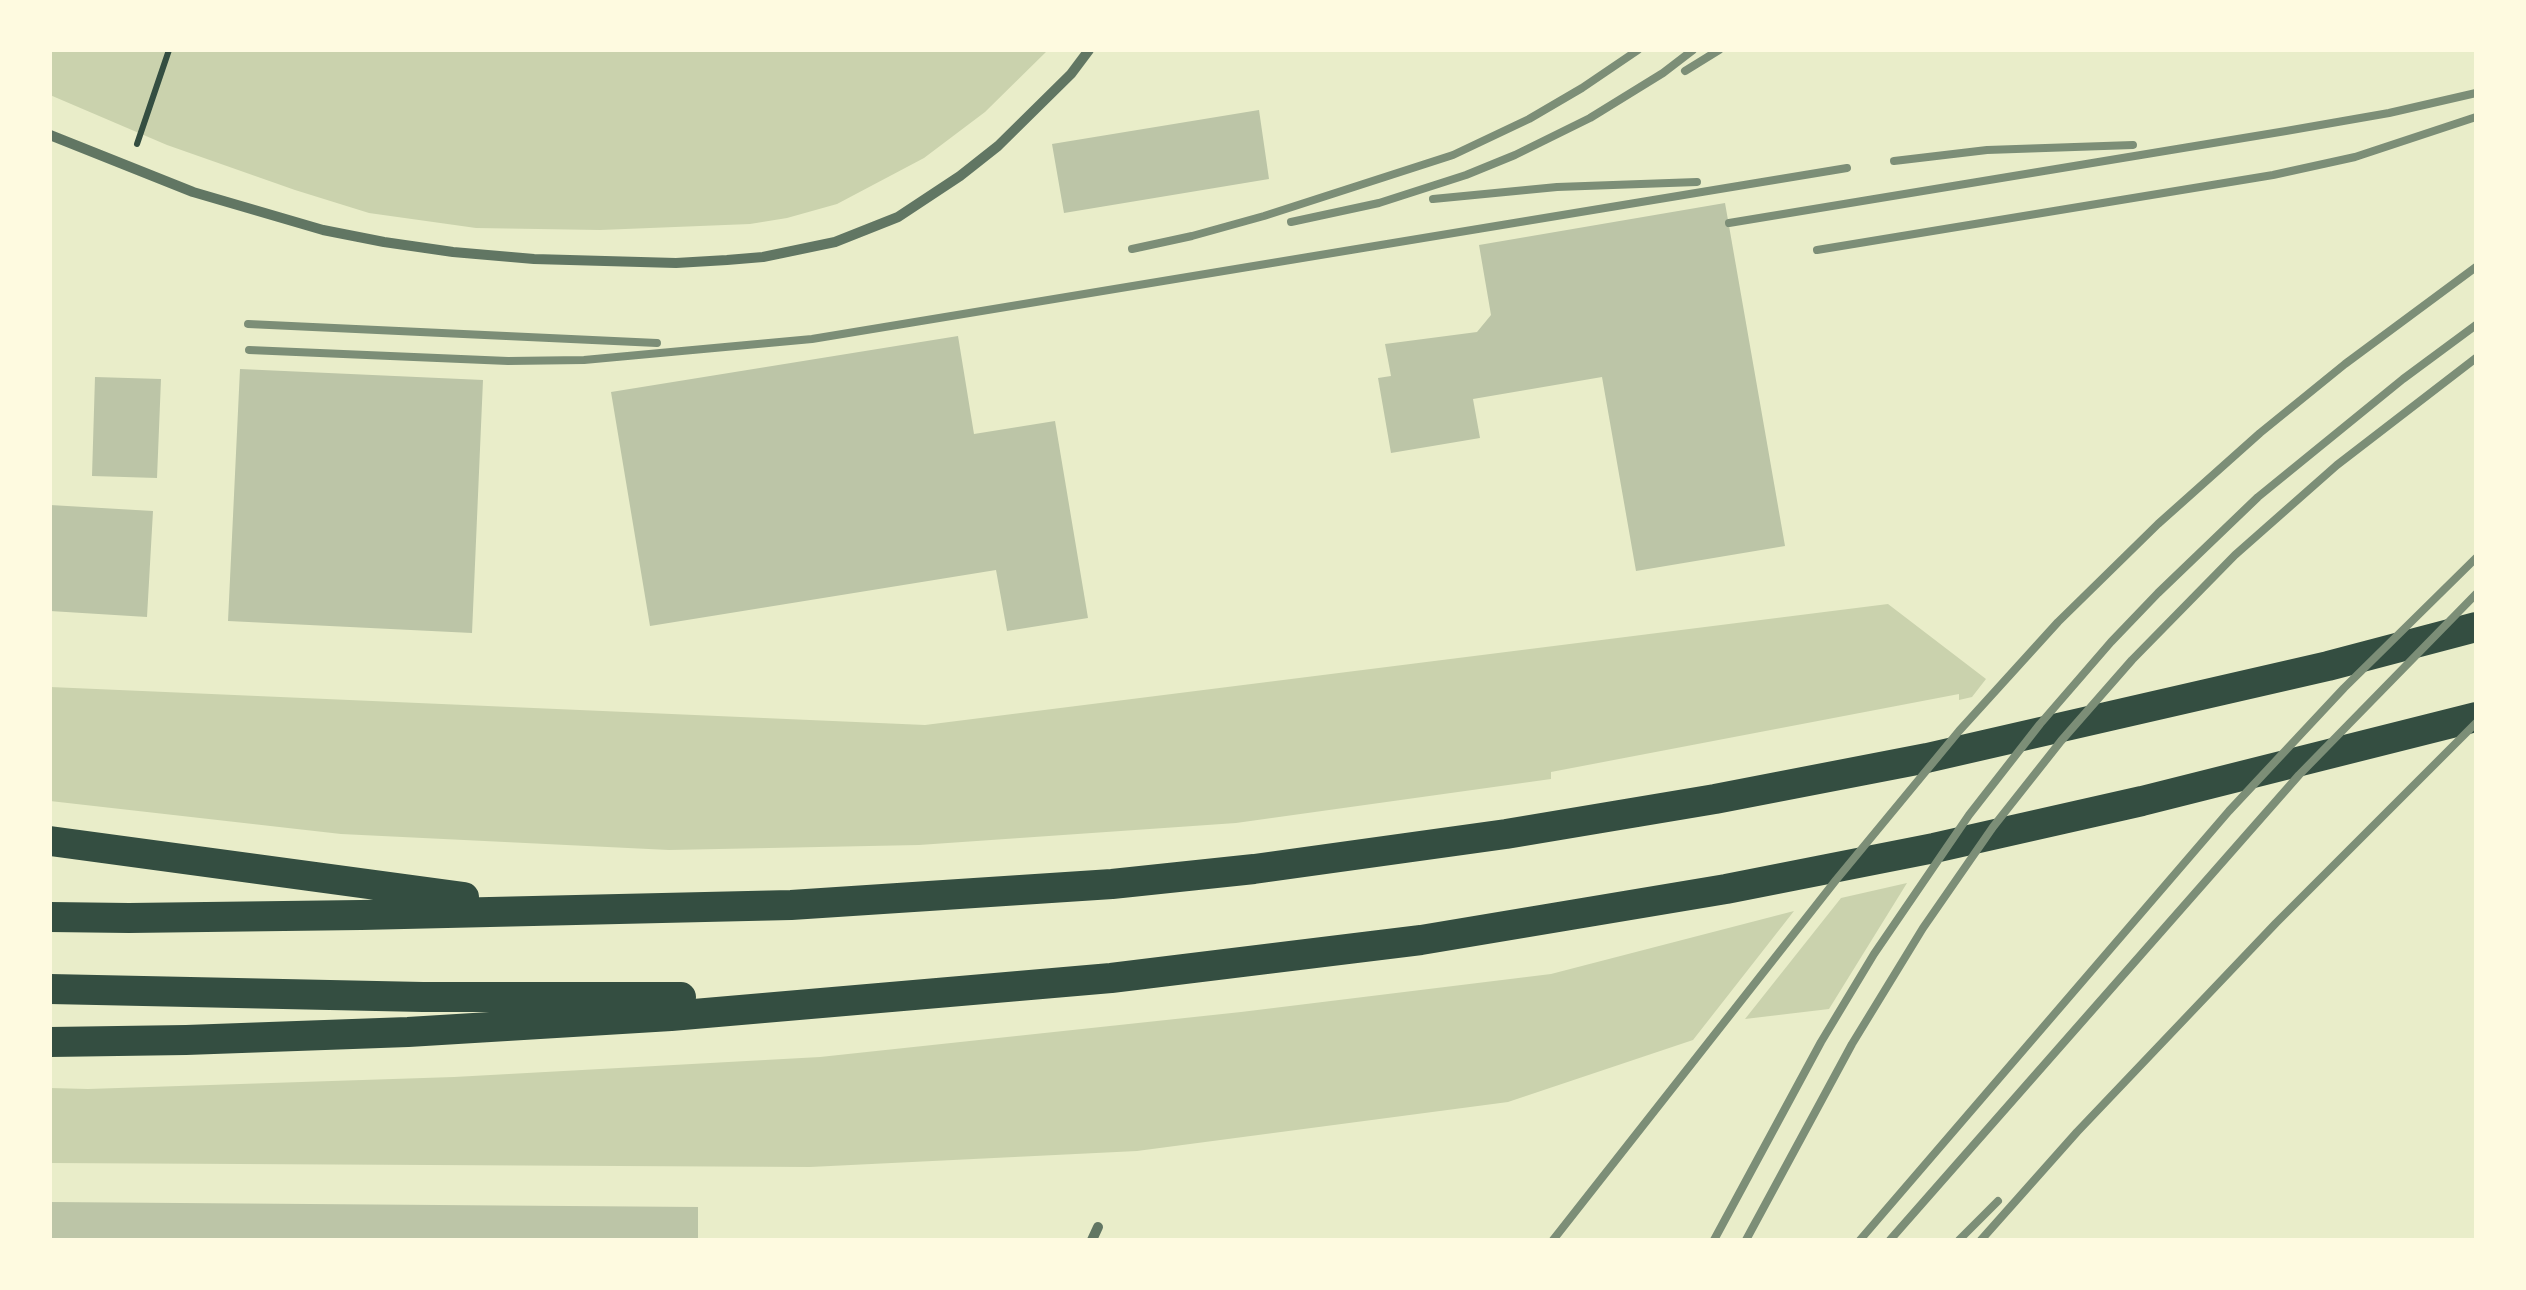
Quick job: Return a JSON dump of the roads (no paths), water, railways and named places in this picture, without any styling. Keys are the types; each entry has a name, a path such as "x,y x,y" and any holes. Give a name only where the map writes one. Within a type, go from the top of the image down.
{"highway":[{"path":"50,917 792,905 1093,885 1254,869 1715,799 1927,758 2328,666 2476,626"},
{"path":"50,1042 467,1029 671,1016 1110,978 1421,940 1865,862 2038,825 2476,717"},
{"path":"50,841 467,898 596,910"},
{"path":"50,989 424,997 904,996"}],"street":[{"path":"50,135 193,192 324,230 453,252 608,262 763,257 835,242 898,217 930,197 1027,120 1090,50"},
{"path":"1092,1240 1098,1227"}],"railway":[{"path":"1132,249 1264,216 1453,155 1529,119 1638,50"},
{"path":"1291,222 1379,203 1515,155 1590,118 1693,50"},
{"path":"1685,71 1719,50"},
{"path":"1729,223 2286,131 2476,93"},
{"path":"1817,250 2273,175 2355,157 2476,117"},
{"path":"1894,161 1987,150 2133,145"},
{"path":"249,350 508,361 584,360 812,339 1847,168"},
{"path":"1433,199 1557,187 1697,182"},
{"path":"1553,1240 1836,880 1959,731 2058,622 2158,524 2260,433 2476,267"},
{"path":"248,324 657,343"},
{"path":"1714,1240 1821,1042 1874,954 1969,815 2040,724 2158,593 2258,497 2476,325"},
{"path":"1746,1240 1852,1044 1923,928 1993,827 2061,741 2132,660 2235,555 2337,465 2476,358"},
{"path":"1860,1240 2229,811 2344,688 2476,558"},
{"path":"1890,1240 2299,775 2476,594"},
{"path":"1981,1240 2077,1132 2276,923 2476,723"},
{"path":"1959,1240 1998,1201"}]}
